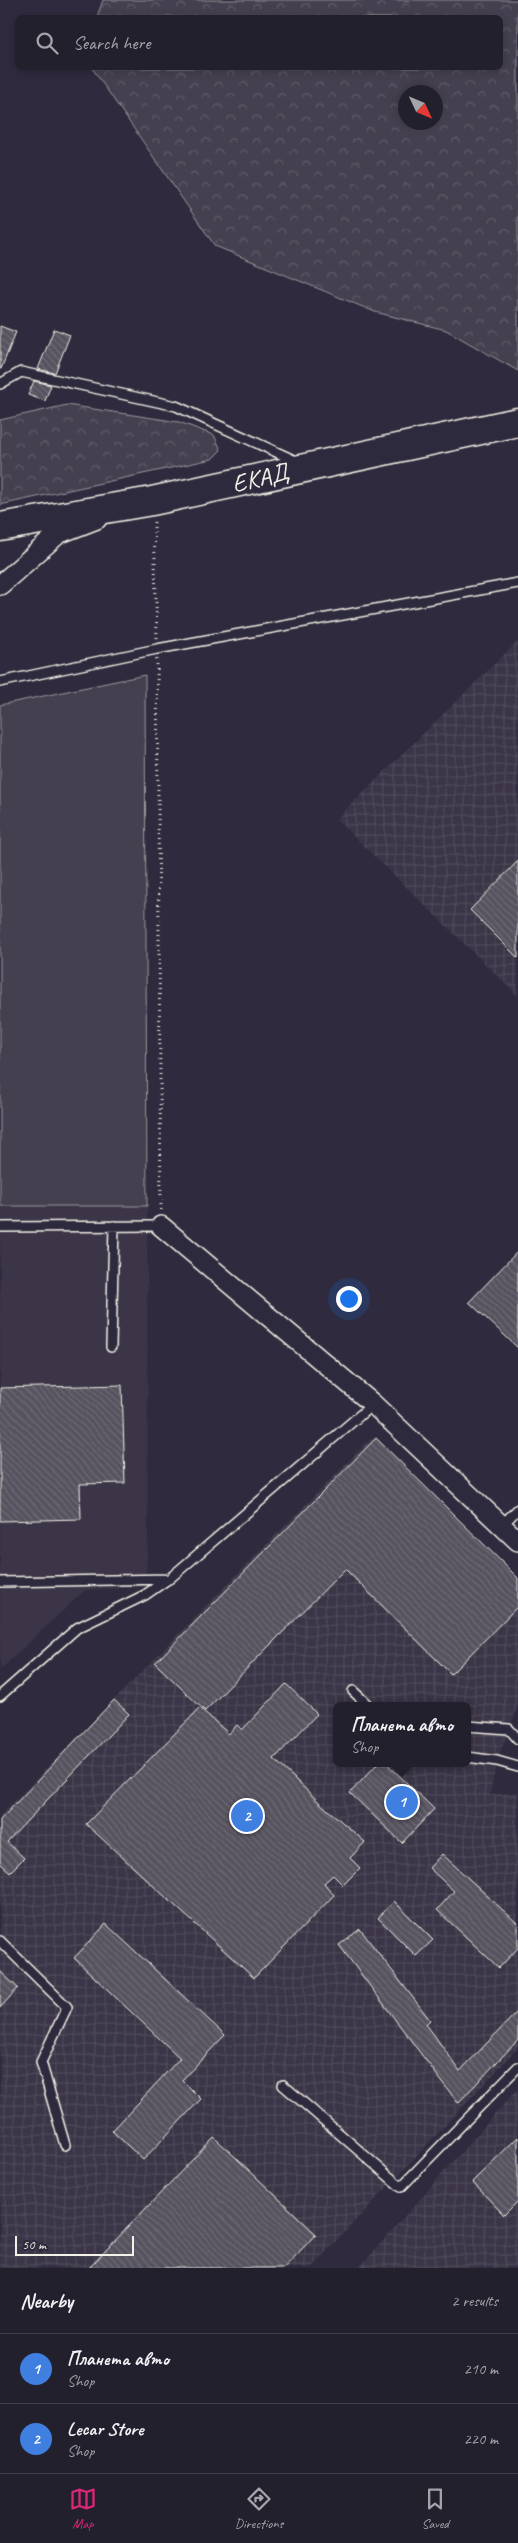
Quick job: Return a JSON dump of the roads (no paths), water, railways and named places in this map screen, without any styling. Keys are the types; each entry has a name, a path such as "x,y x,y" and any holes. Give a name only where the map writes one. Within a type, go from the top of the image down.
{"highway":[{"name":"ЕКАД","path":"0,527 145,502 518,422"}],"street":[{"path":"0,585 58,534 145,502"},
{"path":"161,1226 373,1404 518,1541"}],"lane":[{"path":"0,384 21,372 176,406 308,466"},
{"path":"0,682 157,649 518,583"},
{"path":"0,1226 161,1226"},
{"path":"111,1347 114,1226"},
{"path":"0,1696 77,1628 145,1595 169,1579 373,1404"},
{"path":"501,1526 518,1509"},
{"path":"0,1582 169,1579"},
{"path":"353,1691 365,1702"},
{"path":"471,1726 509,1729 518,1738"},
{"path":"471,1758 518,1766"},
{"path":"0,1941 67,2007 41,2062 65,2145"},
{"path":"284,2085 401,2187 518,2067"}],"place":[{"name":"Планета авто","path":"402,1802"},
{"name":"Lecar Store","path":"247,1816"}]}
